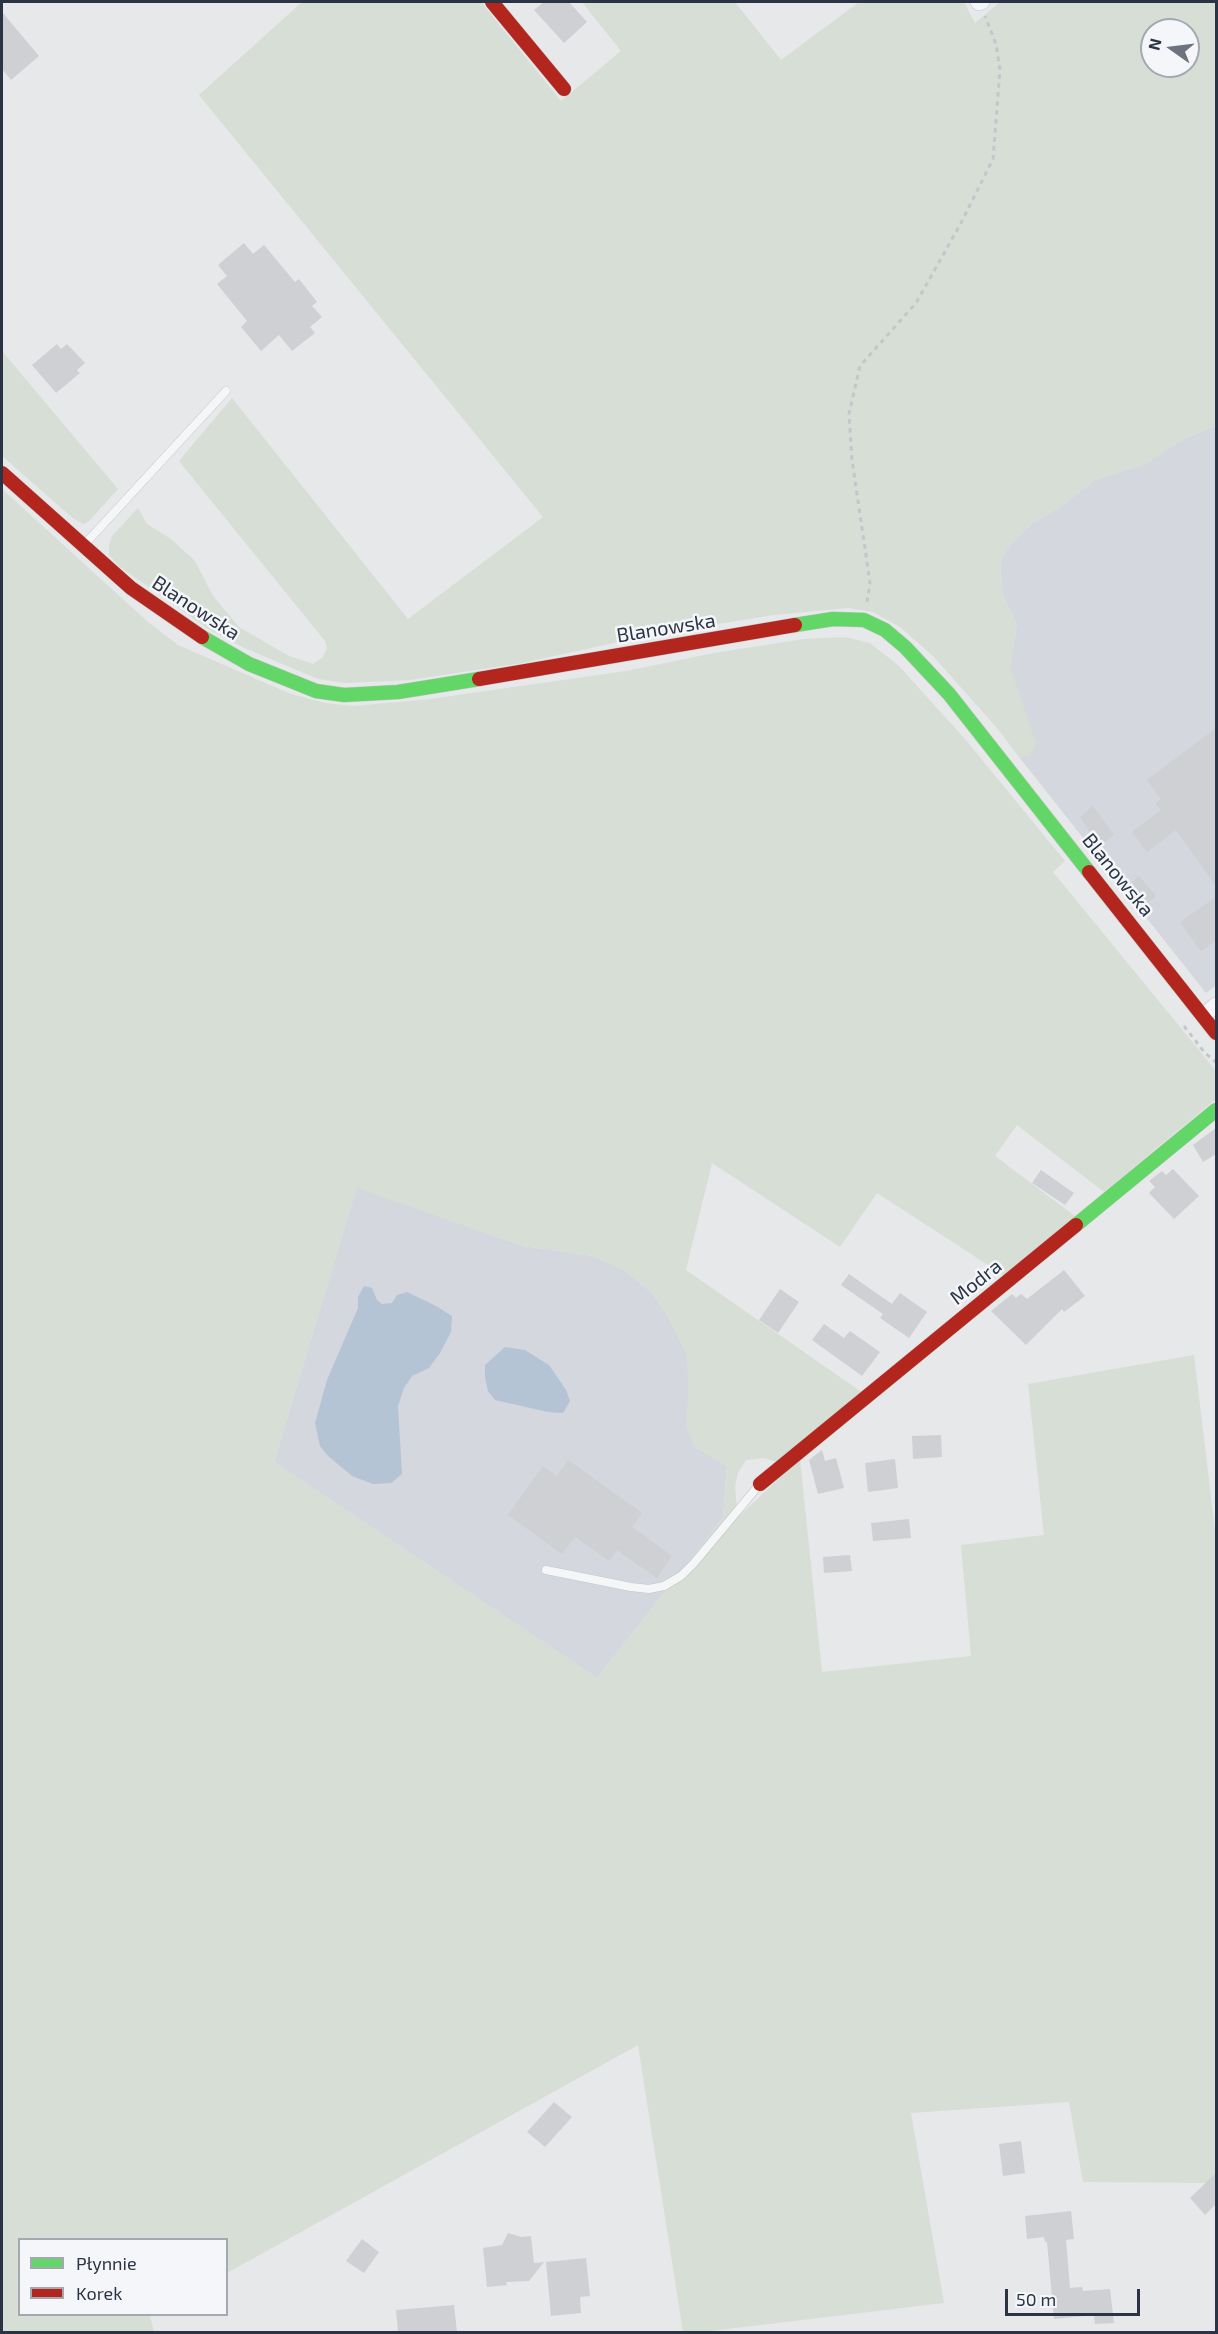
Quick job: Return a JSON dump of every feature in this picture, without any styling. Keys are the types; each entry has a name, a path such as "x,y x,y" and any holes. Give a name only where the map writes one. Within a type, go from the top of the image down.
{"street":[{"path":"492,2 564,89"},
{"name":"Blanowska","path":"2,473 131,588 191,631 282,678 316,690 344,695 398,692 808,622 833,619 864,620 885,630 905,647 949,694 1216,1033"},
{"path":"1204,1015 1216,1005"},
{"name":"Modra","path":"760,1484 1216,1110"}],"lane":[{"path":"83,546 226,391"},
{"path":"546,1570 631,1587 649,1589 664,1586 681,1576 694,1563 760,1484"}],"path":[{"path":"864,620 870,583 852,460 849,414 860,366 916,303 961,223 993,159 999,70 996,44 980,2"}],"shaded area":[{"path":"302,2 481,2 561,101 621,51 582,2 735,2 781,60 859,2 964,2 975,23 1000,2 1216,2 1216,426 1183,439 1145,464 1095,480 1060,507 1031,524 1007,549 1000,564 1003,595 1017,625 1010,666 1036,744 1030,755 1019,757 997,728 933,656 900,627 873,612 848,608 774,615 655,634 522,663 410,680 345,683 318,679 242,647 207,628 120,567 109,555 112,536 138,508 147,524 171,539 195,561 213,596 239,627 289,656 313,664 323,657 327,648 325,641 179,461 232,398 408,619 543,517 199,95"},
{"path":"2,351 118,489 88,522 83,524 74,519 2,456"},
{"path":"1216,426 1216,985 1206,993 1019,757 1030,755 1010,666 1017,625 1003,595 1000,564 1007,549 1031,524 1060,507 1095,480 1145,464 1183,439"},
{"path":"2,489 148,622 178,645 291,694 325,703 354,706 430,699 626,671 714,653 804,639 845,637 870,643 899,666 965,739 1065,861 1053,872 1216,1071 1216,1099 1104,1192 1017,1125 995,1156 1076,1217 1005,1276 877,1193 840,1247 712,1163 686,1270 863,1393 777,1462 764,1458 746,1460 738,1473 735,1487 738,1517 800,1459 822,1672 971,1656 961,1545 1044,1535 1028,1384 1194,1355 1216,1539 1216,2183 1083,2182 1069,2102 911,2113 944,2303 702,2332 683,2332 638,2045 228,2272 228,2238 18,2238 18,2316 150,2316 154,2332 2,2332","holes":["357,1188 523,1246 593,1256 624,1270 652,1293 666,1313 687,1354 686,1427 695,1447 727,1466 723,1518 597,1678 274,1462"]},
{"path":"357,1187 523,1246 593,1256 624,1270 652,1293 666,1313 687,1354 695,1447 727,1466 723,1518 597,1678 274,1462"}],"water":[{"path":"364,1286 372,1288 377,1300 382,1304 392,1303 397,1295 407,1292 452,1316 451,1332 440,1353 429,1368 412,1376 404,1388 398,1406 402,1474 391,1483 373,1484 352,1476 328,1456 320,1446 315,1423 327,1380 358,1308 358,1297"},
{"path":"505,1347 525,1350 549,1365 566,1390 570,1401 563,1413 548,1412 495,1400 488,1391 485,1365"}],"building":[{"path":"544,2 569,2 587,22 564,43 534,10"},
{"path":"2,12 39,56 11,80 2,69"},
{"path":"244,243 253,254 264,245 295,282 299,279 317,302 312,306 322,317 310,327 315,333 292,351 279,335 261,351 241,327 247,321 217,284 227,276 218,265"},
{"path":"57,344 61,349 67,344 85,363 77,370 80,373 56,393 32,365"},
{"path":"1216,728 1216,886 1176,830 1147,852 1132,832 1161,810 1156,803 1161,799 1147,780"},
{"path":"1093,806 1114,835 1099,846 1080,817"},
{"path":"1139,876 1156,896 1139,910 1122,890"},
{"path":"1216,897 1216,940 1201,951 1180,922"},
{"path":"1216,1128 1216,1154 1203,1162 1193,1145"},
{"path":"1173,1169 1199,1196 1174,1219 1149,1193 1155,1187 1149,1181 1162,1171 1166,1175"},
{"path":"1041,1170 1074,1193 1065,1205 1032,1183"},
{"path":"1064,1270 1085,1296 1064,1312 1062,1309 1026,1345 991,1311 1012,1294 1016,1298 1021,1294 1027,1299"},
{"path":"849,1274 892,1304 900,1293 927,1312 909,1338 880,1318 883,1314 841,1285"},
{"path":"780,1289 799,1302 778,1333 759,1320"},
{"path":"824,1324 844,1338 850,1331 880,1352 862,1376 812,1340"},
{"path":"941,1435 942,1457 913,1459 912,1436"},
{"path":"822,1450 825,1461 836,1458 844,1488 818,1494 809,1460"},
{"path":"895,1459 898,1488 868,1492 865,1463"},
{"path":"568,1460 642,1513 632,1527 672,1556 657,1578 617,1550 609,1561 575,1537 562,1554 508,1515 543,1466 557,1476"},
{"path":"909,1519 911,1538 873,1541 871,1523"},
{"path":"850,1555 852,1571 824,1573 823,1557"},
{"path":"554,2102 572,2117 545,2147 527,2132"},
{"path":"1021,2141 1025,2173 1003,2176 999,2144"},
{"path":"1216,2173 1216,2204 1205,2215 1190,2198"},
{"path":"1071,2211 1074,2239 1066,2240 1070,2288 1082,2287 1083,2291 1110,2289 1114,2323 1095,2324 1094,2315 1054,2319 1047,2242 1044,2237 1027,2239 1025,2216"},
{"path":"508,2233 521,2237 531,2236 534,2263 544,2262 529,2281 506,2282 507,2285 487,2287 483,2248 502,2245"},
{"path":"362,2239 379,2252 364,2273 346,2261"},
{"path":"586,2258 590,2296 580,2297 581,2313 551,2316 546,2262"},
{"path":"454,2305 457,2332 398,2332 396,2310"}],"traffic: fast":[{"path":"795,625 833,619 864,620 885,630 905,647 949,694 1089,872"},
{"path":"202,637 249,664 316,691 344,695 398,692 479,679"},
{"path":"1076,1225 1216,1110"}],"traffic: jam":[{"path":"492,2 564,89"},
{"path":"2,473 131,588 202,637"},
{"path":"479,679 795,625"},
{"path":"1089,872 1216,1033"},
{"path":"760,1484 1076,1225"}]}
